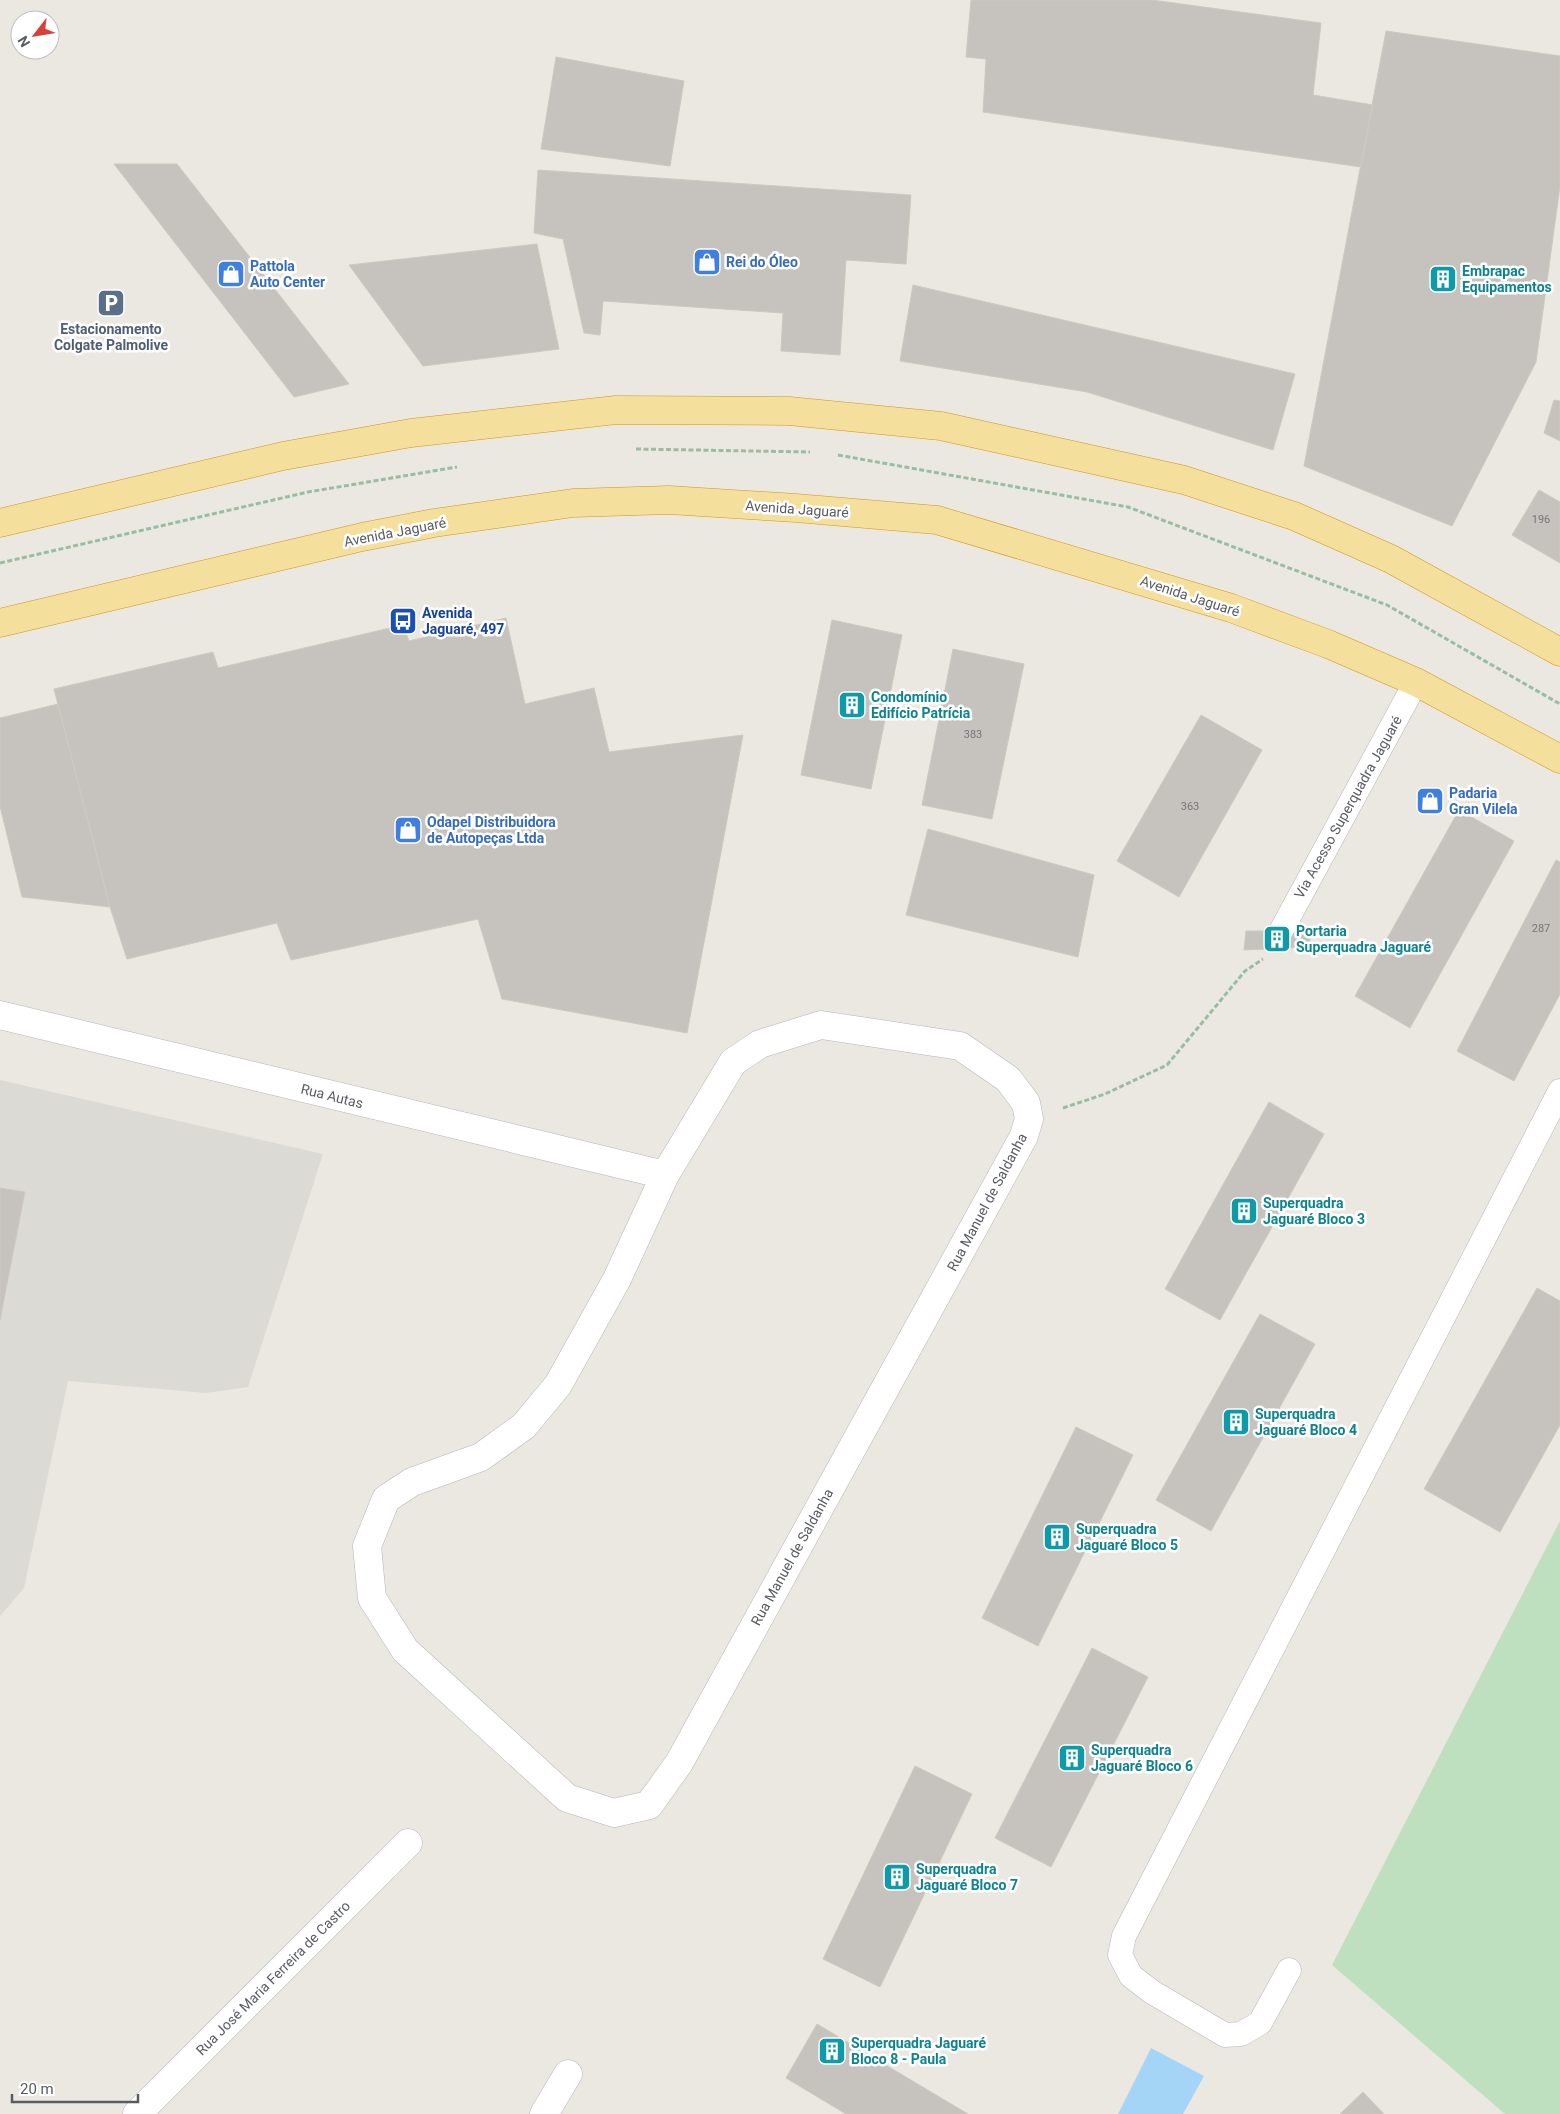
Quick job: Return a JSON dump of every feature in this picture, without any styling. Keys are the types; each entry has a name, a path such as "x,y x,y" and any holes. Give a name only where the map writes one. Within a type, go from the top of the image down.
{"highway":[{"path":"0,523 283,456 411,433 616,410 790,411 941,426 1184,480 1294,516 1391,559 1560,652"},
{"name":"Avenida Jaguaré","path":"0,622 362,537 434,523 573,503 669,500 796,508 936,520 1231,608 1328,644 1416,682 1560,759"}],"street":[{"name":"Rua Autas","path":"0,1015 665,1175"},
{"name":"Rua Manuel de Saldanha","path":"822,1026 960,1046 1008,1079 1026,1102 1030,1119 1024,1136 679,1763 649,1804 614,1813 567,1798 405,1650 372,1598 367,1546 386,1499 412,1482 482,1457 524,1426 558,1385 617,1279 665,1175 733,1062 760,1044 822,1026"},
{"name":"Rua José Maria Ferreira de Castro","path":"137,2114 408,1843"},
{"path":"544,2114 568,2074"}],"lane":[{"name":"Via Acesso Superquadra Jaguaré","path":"1281,931 1416,682"},
{"path":"1289,1970 1260,2023 1241,2034 1225,2035 1152,1992 1131,1976 1120,1955 1124,1936 1560,1091"}],"path":[{"path":"1030,1119 1105,1094 1167,1065 1245,971 1268,956"}],"shaded area":[{"path":"0,1080 323,1154 248,1387 206,1393 68,1381 24,1588 0,1616"}],"green space":[{"path":"1560,1521 1560,2114 1505,2114 1332,1965"}],"water":[{"path":"1151,2048 1204,2076 1183,2114 1118,2114"}],"building":[{"path":"971,0 1152,0 1321,23 1313,95 1373,105 1361,167 983,112 986,59 966,57"},
{"name":"Embrapac Equipamentos","path":"1386,31 1560,56 1560,186 1536,362 1452,526 1304,466"},
{"path":"556,57 684,81 670,166 541,149"},
{"name":"Pattola Auto Center","path":"114,164 177,164 349,384 294,397"},
{"name":"Rei do Óleo","path":"538,170 911,195 906,264 846,260 840,355 781,351 783,313 603,301 600,335 584,333 563,239 534,233"},
{"path":"537,244 559,349 423,366 349,265"},
{"path":"913,285 1295,374 1273,450 1087,392 900,361"},
{"path":"1554,400 1560,401 1560,441 1544,433"},
{"path":"1539,490 1560,502 1560,563 1512,535"},
{"name":"Odapel Distribuidora de Autopeças Ltda","path":"506,618 525,704 594,688 609,752 743,735 687,1033 502,999 478,919 291,960 277,923 127,959 110,907 54,689 213,652 218,668 403,625 409,641"},
{"name":"Condomínio Edifício Patrícia","path":"832,620 902,635 871,789 801,775"},
{"path":"953,649 1024,664 992,819 922,805"},
{"path":"58,704 110,907 22,897 0,806 0,718"},
{"path":"1201,715 1262,750 1179,897 1117,861"},
{"path":"1459,810 1514,841 1410,1028 1355,996"},
{"path":"928,829 1094,875 1078,957 906,915"},
{"path":"1556,860 1560,862 1560,994 1514,1081 1457,1051"},
{"name":"Portaria Superquadra Jaguaré","path":"1246,931 1311,931 1309,947 1244,950"},
{"name":"Superquadra Jaguaré Bloco 3","path":"1269,1102 1324,1134 1220,1320 1165,1289"},
{"path":"0,1188 25,1192 0,1320"},
{"path":"1537,1288 1560,1301 1560,1425 1500,1532 1424,1489"},
{"name":"Superquadra Jaguaré Bloco 4","path":"1260,1314 1315,1344 1211,1531 1156,1500"},
{"name":"Superquadra Jaguaré Bloco 5","path":"1076,1427 1133,1455 1038,1646 982,1618"},
{"name":"Superquadra Jaguaré Bloco 6","path":"1092,1648 1148,1677 1051,1867 995,1838"},
{"name":"Superquadra Jaguaré Bloco 7","path":"915,1766 972,1794 880,1987 823,1959"},
{"name":"Superquadra Jaguaré Bloco 8 - Paula","path":"817,2024 968,2114 846,2114 786,2078"},
{"path":"1363,2092 1384,2114 1340,2114"}],"place":[{"name":"Rei do Óleo","path":"707,262"},
{"name":"Pattola Auto Center","path":"231,274"},
{"name":"Embrapac Equipamentos","path":"1443,279"},
{"name":"Estacionamento Colgate Palmolive","path":"111,303"},
{"name":"Avenida Jaguaré, 497","path":"403,621"},
{"name":"Condomínio Edifício Patrícia","path":"852,705"},
{"name":"Padaria Gran Vilela","path":"1430,801"},
{"name":"Odapel Distribuidora de Autopeças Ltda","path":"408,830"},
{"name":"Portaria Superquadra Jaguaré","path":"1277,939"},
{"name":"Superquadra Jaguaré Bloco 3","path":"1244,1211"},
{"name":"Superquadra Jaguaré Bloco 4","path":"1236,1422"},
{"name":"Superquadra Jaguaré Bloco 5","path":"1057,1537"},
{"name":"Superquadra Jaguaré Bloco 6","path":"1072,1758"},
{"name":"Superquadra Jaguaré Bloco 7","path":"897,1877"},
{"name":"Superquadra Jaguaré Bloco 8 - Paula","path":"832,2051"}]}
